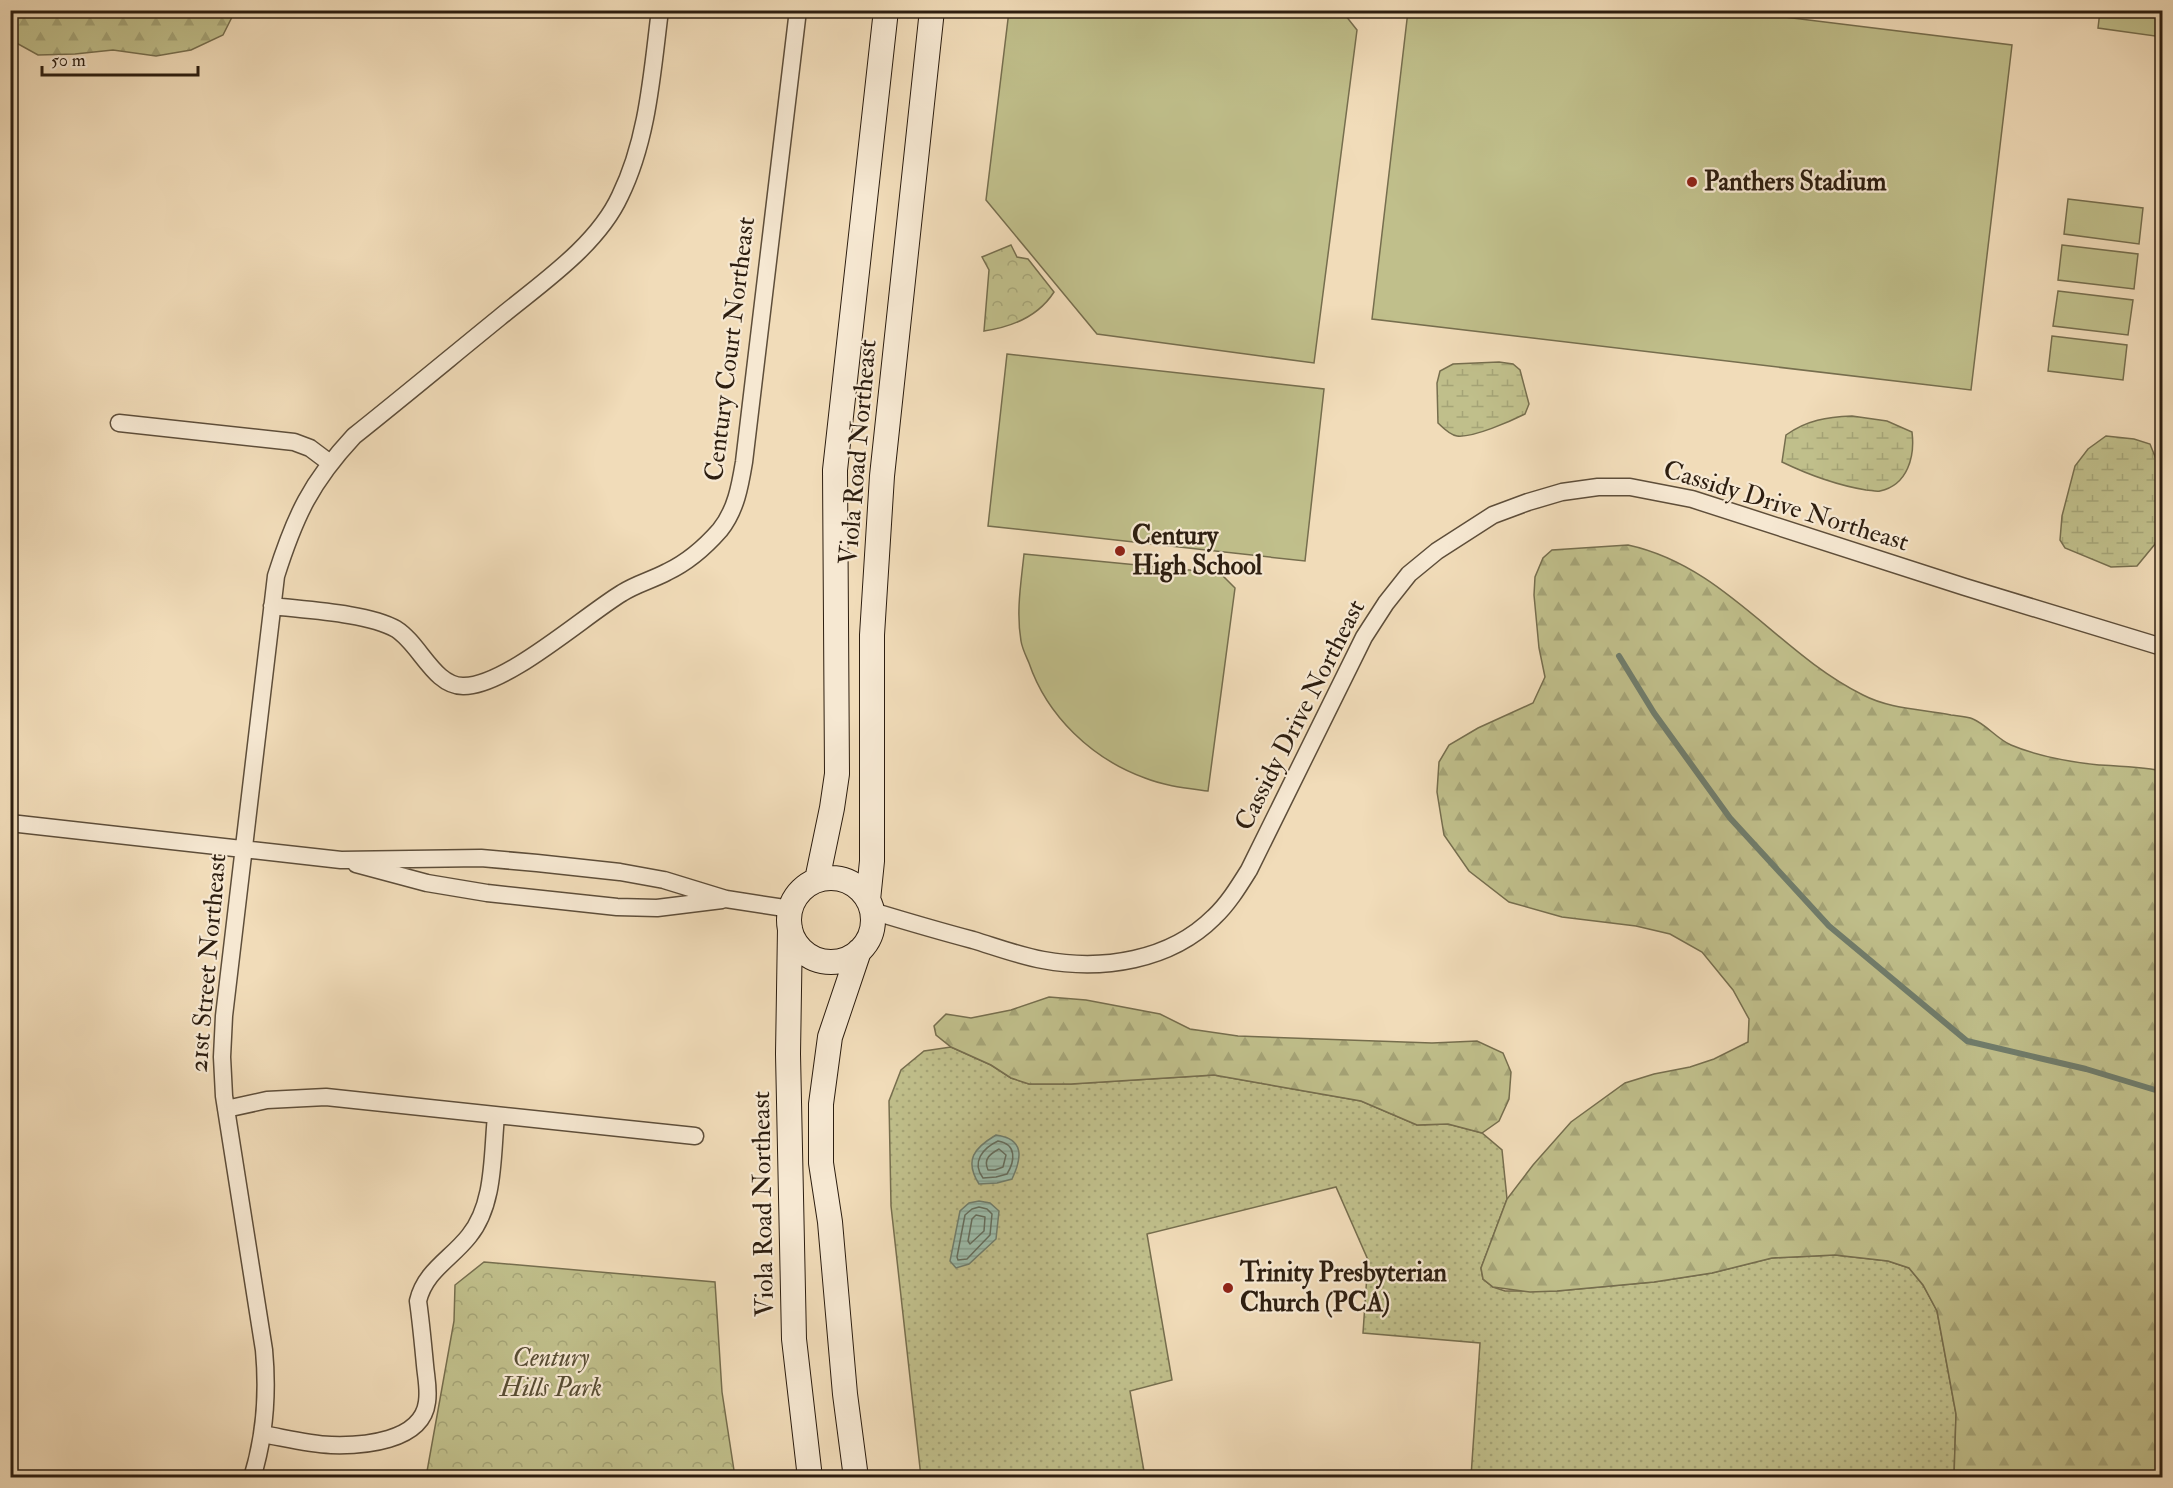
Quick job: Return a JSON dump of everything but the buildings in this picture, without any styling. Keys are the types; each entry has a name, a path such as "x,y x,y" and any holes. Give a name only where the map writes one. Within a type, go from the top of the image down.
{"main road":[{"name":"Viola Road Northeast","path":"817,880 837,774 836,470 886,10"},
{"name":"Viola Road Northeast","path":"870,905 872,635 882,476 932,10"},
{"path":"856,1478 845,1394 830,1222 821,1163 821,1104 830,1037 859,951 870,934 873,923 870,905 861,890 852,883 829,878 817,880 806,886 798,894 791,919 795,940 802,949 811,956 834,961 846,959 859,951"},
{"name":"Viola Road Northeast","path":"791,919 788,1054 794,1327 810,1478"}],"street":[{"path":"119,423 294,442 310,448 330,462 354,436 546,279 599,229 621,196 638,149 647,110 660,10"},
{"name":"Century Court Northeast","path":"272,606 359,618 387,625 406,636 440,678 456,686 473,685 514,668 622,593 669,572 695,553 721,529 734,506 744,462 798,10"},
{"name":"21st Street Northeast","path":"252,1478 262,1434 266,1391 264,1350 222,1076 224,1016 276,576 289,535 303,503 330,462"},
{"name":"Cassidy Drive Northeast","path":"870,905 1042,960 1077,965 1109,964 1143,958 1192,935 1214,918 1232,897 1249,870 1364,637 1408,574 1437,551 1493,515 1562,492 1598,487 1630,487 1692,499 1965,587 2163,647"},
{"path":"10,824 341,860 481,858 620,872 664,880 791,919"},
{"path":"341,860 400,877 488,893 617,907 657,908 726,899"},
{"path":"226,1109 281,1098 326,1097 695,1136"},
{"path":"262,1434 312,1443 351,1444 377,1441 402,1434 416,1424 423,1415 427,1404 428,1389 418,1301 426,1279 470,1236 479,1220 490,1183 496,1116"}],"green space":[{"path":"11,10 235,11 223,35 191,50 156,56 113,50 38,55 11,40"},
{"name":"Panthers Stadium","path":"1728,10 2012,45 1971,390 1372,319 1408,11"},
{"path":"1009,11 1342,11 1357,30 1314,363 1097,334 986,200"},
{"path":"2100,11 2162,11 2162,37 2098,28"},
{"path":"2068,199 2143,208 2139,244 2064,234"},
{"path":"1011,245 1017,257 1028,259 1054,292 1048,301 1032,314 1005,327 984,331 989,270 982,257"},
{"path":"2062,245 2138,254 2134,289 2058,280"},
{"path":"2058,291 2133,300 2128,335 2053,326"},
{"path":"2052,336 2127,345 2123,380 2048,371"},
{"path":"1007,354 1324,389 1305,561 988,526"},
{"path":"1499,362 1513,364 1520,370 1529,404 1525,414 1492,428 1464,436 1457,436 1447,431 1438,423 1437,383 1440,371 1453,364"},
{"path":"1852,416 1887,421 1912,432 1911,460 1908,468 1897,483 1890,488 1877,491 1844,485 1782,462 1786,435 1818,420"},
{"path":"2106,436 2134,439 2150,444 2162,474 2162,525 2155,544 2137,566 2111,567 2065,548 2060,540 2062,516 2075,466 2088,449"},
{"path":"1628,545 1662,556 1694,571 1750,612 1804,657 1832,677 1873,700 1906,708 1971,718 2006,742 2043,755 2088,764 2162,771 2162,1477 1954,1477 1956,1414 1937,1311 1923,1285 1909,1268 1888,1261 1835,1255 1772,1258 1712,1273 1654,1282 1557,1291 1530,1292 1493,1287 1483,1279 1481,1268 1507,1199 1571,1122 1625,1083 1714,1059 1748,1042 1749,1019 1733,990 1702,952 1670,934 1636,926 1562,917 1509,902 1469,871 1444,835 1437,792 1439,762 1449,745 1478,728 1533,703 1545,677 1539,648 1534,595 1535,577 1543,558 1552,550"},
{"path":"1024,554 1220,573 1235,588 1208,791 1160,783 1126,770 1090,747 1060,718 1047,701 1037,682 1022,644 1019,608"},
{"path":"1049,997 1086,1000 1160,1014 1190,1029 1238,1036 1432,1043 1477,1041 1503,1053 1511,1072 1509,1099 1499,1121 1482,1133 1448,1124 1417,1125 1361,1101 1214,1075 1071,1084 1029,1084 1011,1078 991,1065 951,1047 936,1035 934,1026 946,1014 971,1018 1011,1010"},
{"path":"951,1047 991,1065 1011,1078 1029,1084 1071,1084 1214,1075 1361,1101 1417,1125 1448,1124 1482,1133 1502,1150 1507,1199 1481,1268 1483,1279 1493,1287 1505,1291 1557,1291 1654,1282 1712,1273 1772,1258 1835,1255 1888,1261 1909,1268 1923,1285 1937,1311 1956,1414 1954,1477 1471,1477 1480,1343 1363,1333 1368,1260 1336,1187 1147,1234 1172,1380 1130,1391 1145,1477 921,1477 891,1206 889,1101 901,1070 924,1051"},
{"name":"Century Hills Park","path":"484,1262 715,1282 722,1392 735,1477 426,1477 454,1321 455,1285"}],"water":[{"path":"996,1135 1005,1137 1016,1145 1019,1151 1018,1164 1012,1179 979,1184 972,1168 974,1155 982,1145"},
{"path":"979,1201 990,1203 999,1211 996,1239 969,1264 956,1268 950,1261 960,1211 969,1203"}],"waterway":[{"path":"1619,656 1654,713 1730,818 1829,926 1967,1041 2086,1069 2162,1092"}],"place":[{"name":"Panthers Stadium","path":"1692,182"},
{"name":"Century High School","path":"1120,551"},
{"name":"Trinity Presbyterian Church (PCA)","path":"1228,1288"}]}
